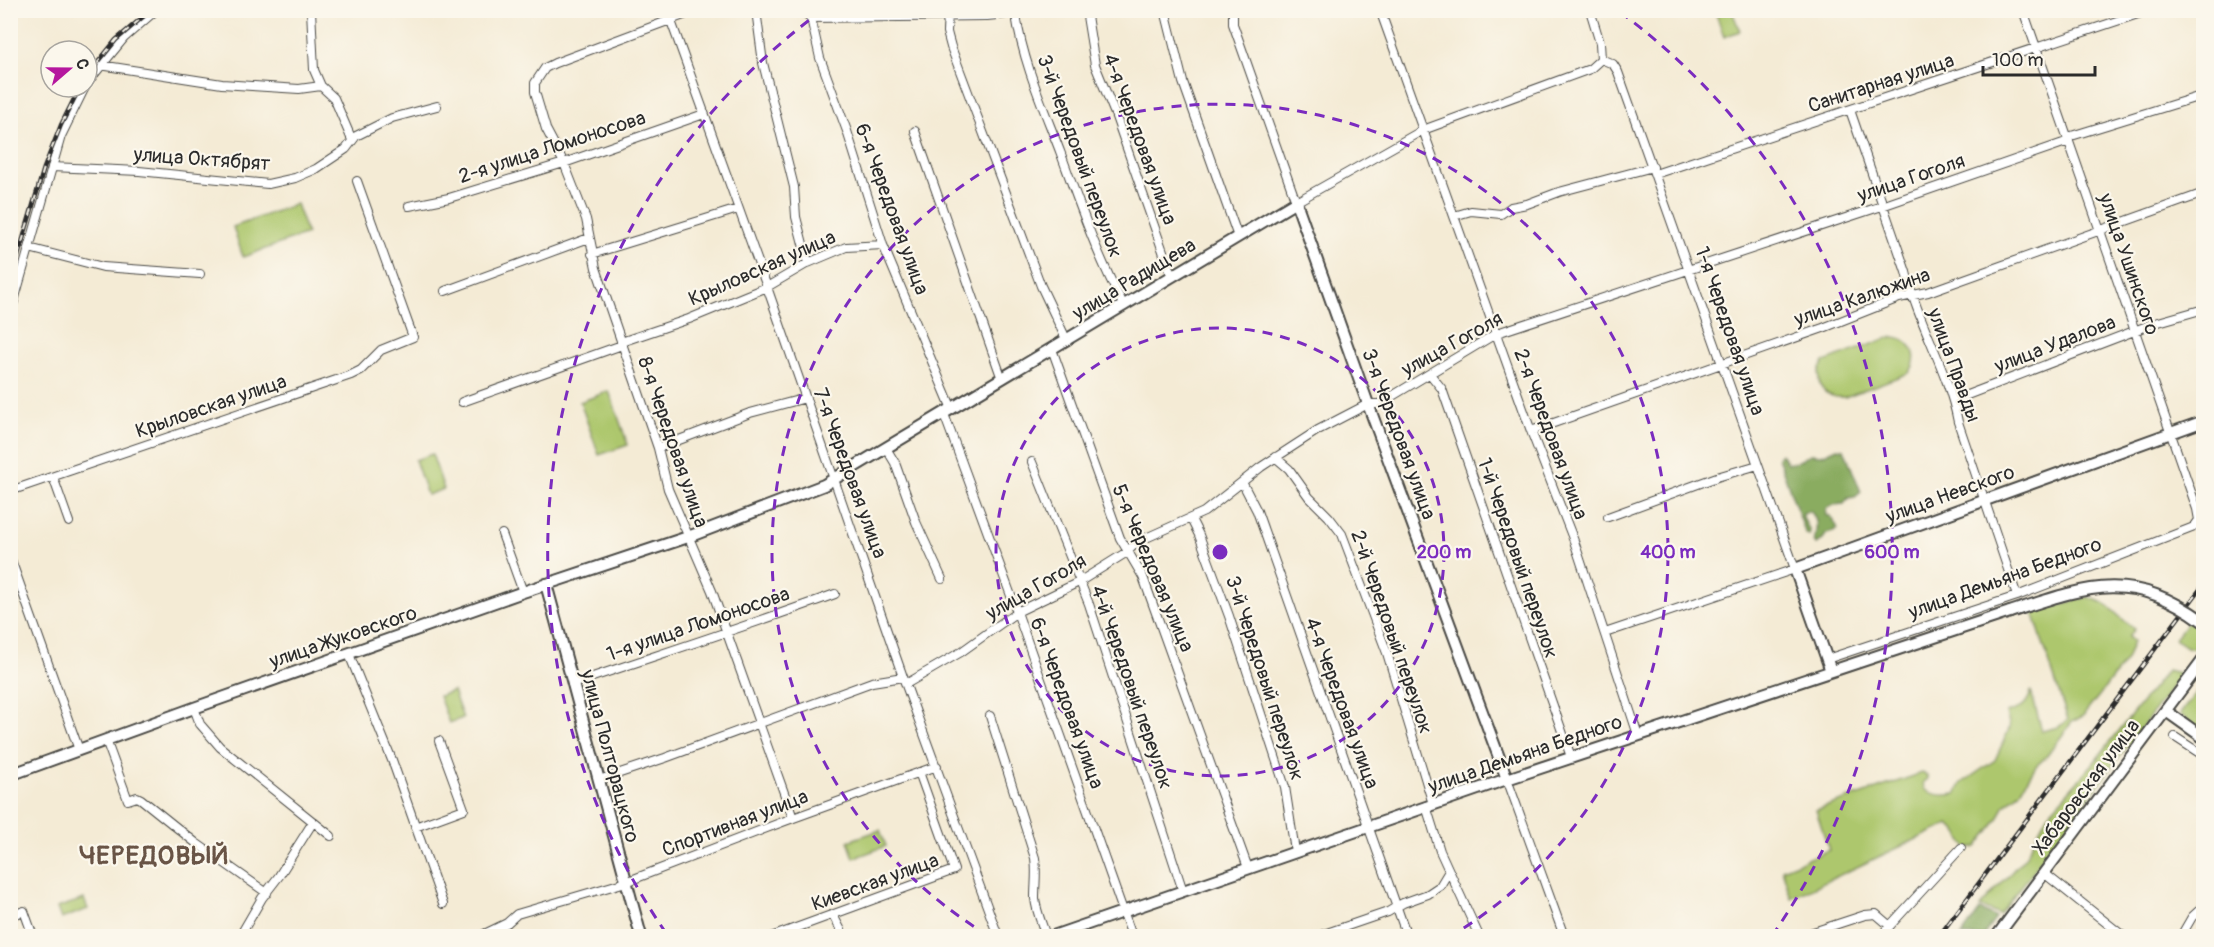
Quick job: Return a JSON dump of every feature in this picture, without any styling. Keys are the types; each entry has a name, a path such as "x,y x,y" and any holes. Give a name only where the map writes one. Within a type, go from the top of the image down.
{"street":[{"path":"100,65 124,38 156,10"},
{"path":"311,10 314,70 321,86 334,98 352,140"},
{"path":"671,21 697,10"},
{"path":"756,10 763,63 794,187 796,216 808,263"},
{"path":"802,10 811,18 921,18 948,13 987,16 1016,15 1037,11 1101,10"},
{"path":"1165,10 1183,82 1238,237"},
{"name":"3-я Чередовая улица","path":"1233,10 1233,24 1368,404 1564,936"},
{"name":"2-я Чередовая улица","path":"1380,10 1531,431 1574,541 1638,735"},
{"path":"1590,10 1600,44 1601,59"},
{"name":"улица Ушинского","path":"2024,10 2199,515 2199,520 2194,527"},
{"name":"Санитарная улица","path":"1454,216 1471,211 1501,214 1511,207 1527,204 1559,192 1654,170 1850,110 2150,10"},
{"name":"4-я Чередовая улица","path":"1086,11 1095,65 1116,114 1172,277"},
{"path":"948,13 947,32 951,47 1041,286 1066,340"},
{"name":"3-й Чередовый переулок","path":"1016,15 1034,84 1101,262 1124,306"},
{"name":"6-я Чередовая улица","path":"811,18 820,58 847,131 883,245 948,411 1132,936"},
{"name":"8-я Чередовая улица","path":"671,21 545,68 535,83 535,92 546,129 564,163 586,219 592,254 658,448 668,489 712,591 793,818"},
{"name":"7-я Чередовая улица","path":"671,21 767,287 904,680 998,936"},
{"name":"улица Радищева","path":"688,537 788,500 834,479 1296,202 1423,130 1590,69 1601,59"},
{"name":"1-я Чередовая улица","path":"1601,59 1613,64 1618,72 1831,671"},
{"path":"100,65 222,84 299,89 321,86"},
{"name":"улица Гоголя","path":"599,780 872,681 904,680 961,652 1017,612 1078,582 1127,552 1137,542 1191,519 1214,506 1275,458 1343,415 1368,404 1379,404 1497,333 1882,206 2068,139 2204,95"},
{"path":"10,315 61,136 79,99"},
{"name":"улица Октябрят","path":"52,166 139,171 268,184 295,178 315,169 346,149 352,140 392,118 437,106"},
{"name":"улица Правды","path":"1850,110 1906,272 1911,296 1939,359 1954,400 1958,422 2017,596"},
{"name":"2-я улица Ломоносова","path":"409,206 449,198 564,163 704,114"},
{"path":"915,131 1002,379"},
{"name":"Крыловская улица","path":"10,491 351,375 361,370 381,350 413,337 357,181"},
{"name":"улица Калюжина","path":"1531,431 1823,328 1899,298 1911,296 2100,231 2204,193"},
{"path":"592,254 738,209"},
{"path":"445,291 589,238"},
{"name":"Крыловская улица","path":"462,402 689,319 767,287 808,263 846,247 883,245"},
{"path":"29,248 103,267 200,274"},
{"name":"улица Удалова","path":"1954,400 2135,331 2204,309"},
{"name":"5-я Чередовая улица","path":"1052,350 1120,538 1143,577 1231,815 1248,868"},
{"name":"1-й Чередовый переулок","path":"1430,374 1442,390 1571,757"},
{"path":"658,448 750,413 806,398"},
{"name":"улица Невского","path":"1605,633 1795,570 2204,421"},
{"path":"886,448 895,463 916,522 942,579"},
{"name":"2-й Чередовый переулок","path":"1275,458 1289,469 1309,497 1342,534 1387,653 1440,851 1479,936"},
{"name":"4-й Чередовый переулок","path":"1032,462 1078,582 1089,604 1183,891"},
{"path":"1608,517 1717,477 1758,465"},
{"path":"53,477 69,522"},
{"name":"4-я Чередовая улица","path":"1242,482 1257,512 1407,936"},
{"name":"3-й Чередовый переулок","path":"1191,519 1229,616 1285,787 1287,812 1295,851"},
{"name":"улица Демьяна Бедного","path":"1827,659 2017,596 2194,527"},
{"path":"502,534 524,592"},
{"name":"улица Жуковского","path":"10,775 546,584 688,537"},
{"path":"10,557 79,750"},
{"name":"улица Полторацкого","path":"546,584 641,936"},
{"name":"улица Демьяна Бедного","path":"1053,936 1429,805 2063,594 2113,586 2144,590 2164,597 2204,622"},
{"name":"1-я улица Ломоносова","path":"572,684 834,594"},
{"path":"349,654 392,760 443,904"},
{"name":"Хабаровская улица","path":"1997,936 2204,659"},
{"path":"194,708 200,724 220,747 331,836"},
{"path":"2166,711 2204,738"},
{"path":"990,716 1035,858 1037,875 1035,897 1046,936"},
{"path":"2175,737 2204,756"},
{"path":"106,740 128,800 137,797 141,799 196,843 267,893"},
{"path":"415,827 464,809 439,741"},
{"name":"Спортивная улица","path":"480,936 507,923 517,914 626,882 937,766"},
{"name":"Киевская улица","path":"774,936 954,870 919,772"},
{"path":"240,936 262,898 313,822"},
{"path":"1883,936 1961,848"},
{"path":"1318,936 1388,912 1428,894 1440,886 1449,872"},
{"path":"2044,873 2123,936"},
{"path":"2181,936 2192,917 2204,906"},
{"path":"10,916 24,911 33,936"},
{"path":"1801,936 1822,933 1865,915 1876,914 1890,926"},
{"path":"833,915 844,936"}],"green space":[{"path":"1715,11 1732,11 1740,31 1724,37"},
{"path":"296,204 307,234 243,257 233,227"},
{"path":"1896,337 1907,343 1913,351 1914,362 1909,373 1845,397 1831,395 1821,387 1819,375 1824,362"},
{"path":"609,391 628,445 599,455 580,402"},
{"path":"1837,448 1844,449 1861,492 1855,497 1848,498 1844,504 1832,505 1826,509 1827,516 1831,516 1837,529 1826,534 1823,540 1816,544 1814,541 1815,518 1810,511 1803,514 1810,531 1809,535 1805,532 1778,457 1781,454 1787,463 1793,463 1810,454 1822,455"},
{"path":"432,454 444,489 427,495 415,460"},
{"path":"2088,597 2104,603 2134,629 2128,637 2133,641 2126,660 2083,716 2072,722 2046,757 2035,767 2021,791 2004,806 1998,819 1977,847 1967,849 1959,834 1949,824 1791,898 1782,869 1829,850 1816,810 1922,773 1927,775 1927,779 1923,782 1924,789 1939,795 1956,794 1962,783 1995,760 2010,727 2006,713 2022,706 2028,700 2031,691 2042,731 2058,727 2068,720 2033,612"},
{"path":"2203,602 2203,640 2196,649 2186,647 2175,639"},
{"path":"2167,670 2182,674 2000,915 1980,907 2025,857 2047,815 2092,765"},
{"path":"2203,683 2203,733 2180,714"},
{"path":"453,691 463,718 449,723 439,696"},
{"path":"880,830 886,846 854,858 848,841"},
{"path":"84,899 88,909 61,919 57,908"},
{"path":"1980,910 1996,918 1983,936 1961,936"}],"railway":[{"path":"99,61 116,40 151,10"},
{"path":"10,283 44,168 74,99"},
{"path":"1939,936 2204,584"}],"district":[{"name":"ЧЕРЕДОВЫЙ","path":"154,856"}]}
